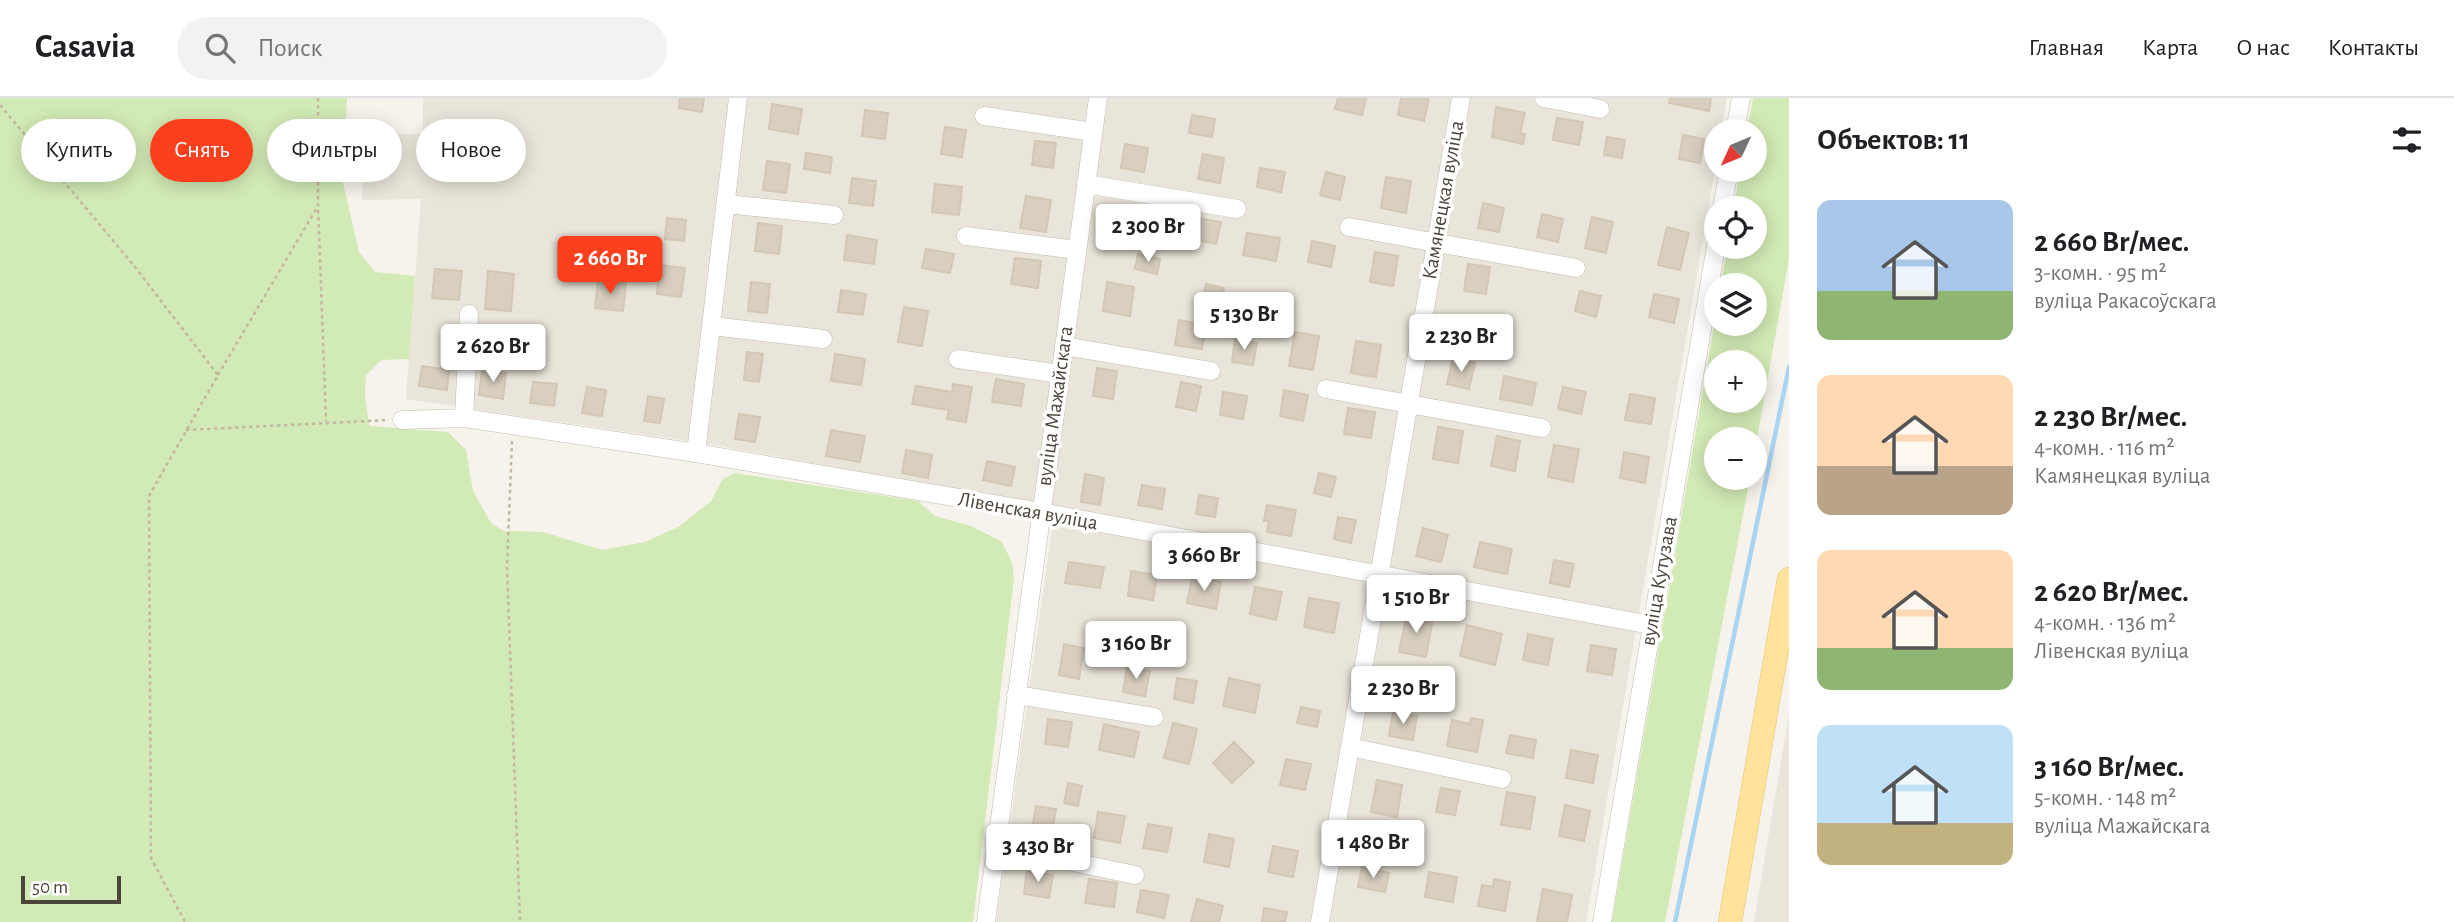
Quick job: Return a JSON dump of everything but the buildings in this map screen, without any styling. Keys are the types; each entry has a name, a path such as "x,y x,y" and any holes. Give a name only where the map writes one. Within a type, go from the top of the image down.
{"main road":[{"path":"1730,922 1782,660 1789,579"}],"street":[{"path":"696,453 738,98"},
{"name":"вуліца Мажайскага","path":"986,922 1098,98"},
{"name":"Камянецкая вуліца","path":"1320,922 1461,98"},
{"path":"1544,98 1600,109"},
{"path":"1737,119 1741,98"},
{"path":"984,116 1093,132"},
{"path":"1086,184 1237,209"},
{"path":"726,204 834,215"},
{"path":"1349,227 1576,268"},
{"path":"966,236 1077,250"},
{"name":"вуліца Кутузава","path":"1602,922 1714,259"},
{"path":"464,418 468,314"},
{"path":"712,326 823,338"},
{"path":"1063,346 1211,372"},
{"path":"958,359 1060,374"},
{"path":"1326,389 1542,428"},
{"name":"Лівенская вуліца","path":"402,420 464,418 696,453 1041,512 1651,625"},
{"path":"1016,695 1154,717"},
{"path":"1350,747 1502,779"},
{"path":"996,846 1135,875"}],"path":[{"path":"318,98 318,205 326,421"},
{"path":"0,104 135,267 218,375"},
{"path":"186,922 151,858 149,496 318,205"},
{"path":"186,430 326,421 402,420"},
{"path":"513,427 507,566 520,922"}],"shaded area":[{"path":"423,98 1727,98 1723,119 1704,119 1704,182 1713,182 1710,196 1704,196 1704,234 1586,922 996,922 1055,508 709,444 406,399 421,199 362,200 363,182 402,182 402,134 416,134 416,182 526,182 526,119 423,119"},
{"path":"1789,714 1789,922 1754,922"}],"green space":[{"path":"0,98 347,98 346,119 267,119 267,182 343,182 359,252 375,272 415,276 409,359 381,360 366,375 365,394 369,426 448,432 466,450 473,491 491,523 504,531 543,532 602,550 645,542 680,526 711,501 722,480 734,473 918,501 935,516 971,526 1001,541 1012,562 1014,578 973,922 0,922"},
{"path":"1753,98 1789,98 1789,259 1767,383 1767,350 1710,350 1712,336 1767,336 1767,273 1723,273 1725,259 1767,259 1767,196 1736,196 1738,182 1768,182 1768,119 1749,119"},
{"path":"1704,384 1704,413 1762,413 1759,427 1704,427 1704,490 1748,490 1665,922 1612,922"}],"waterway":[{"path":"1675,922 1789,367"}]}
